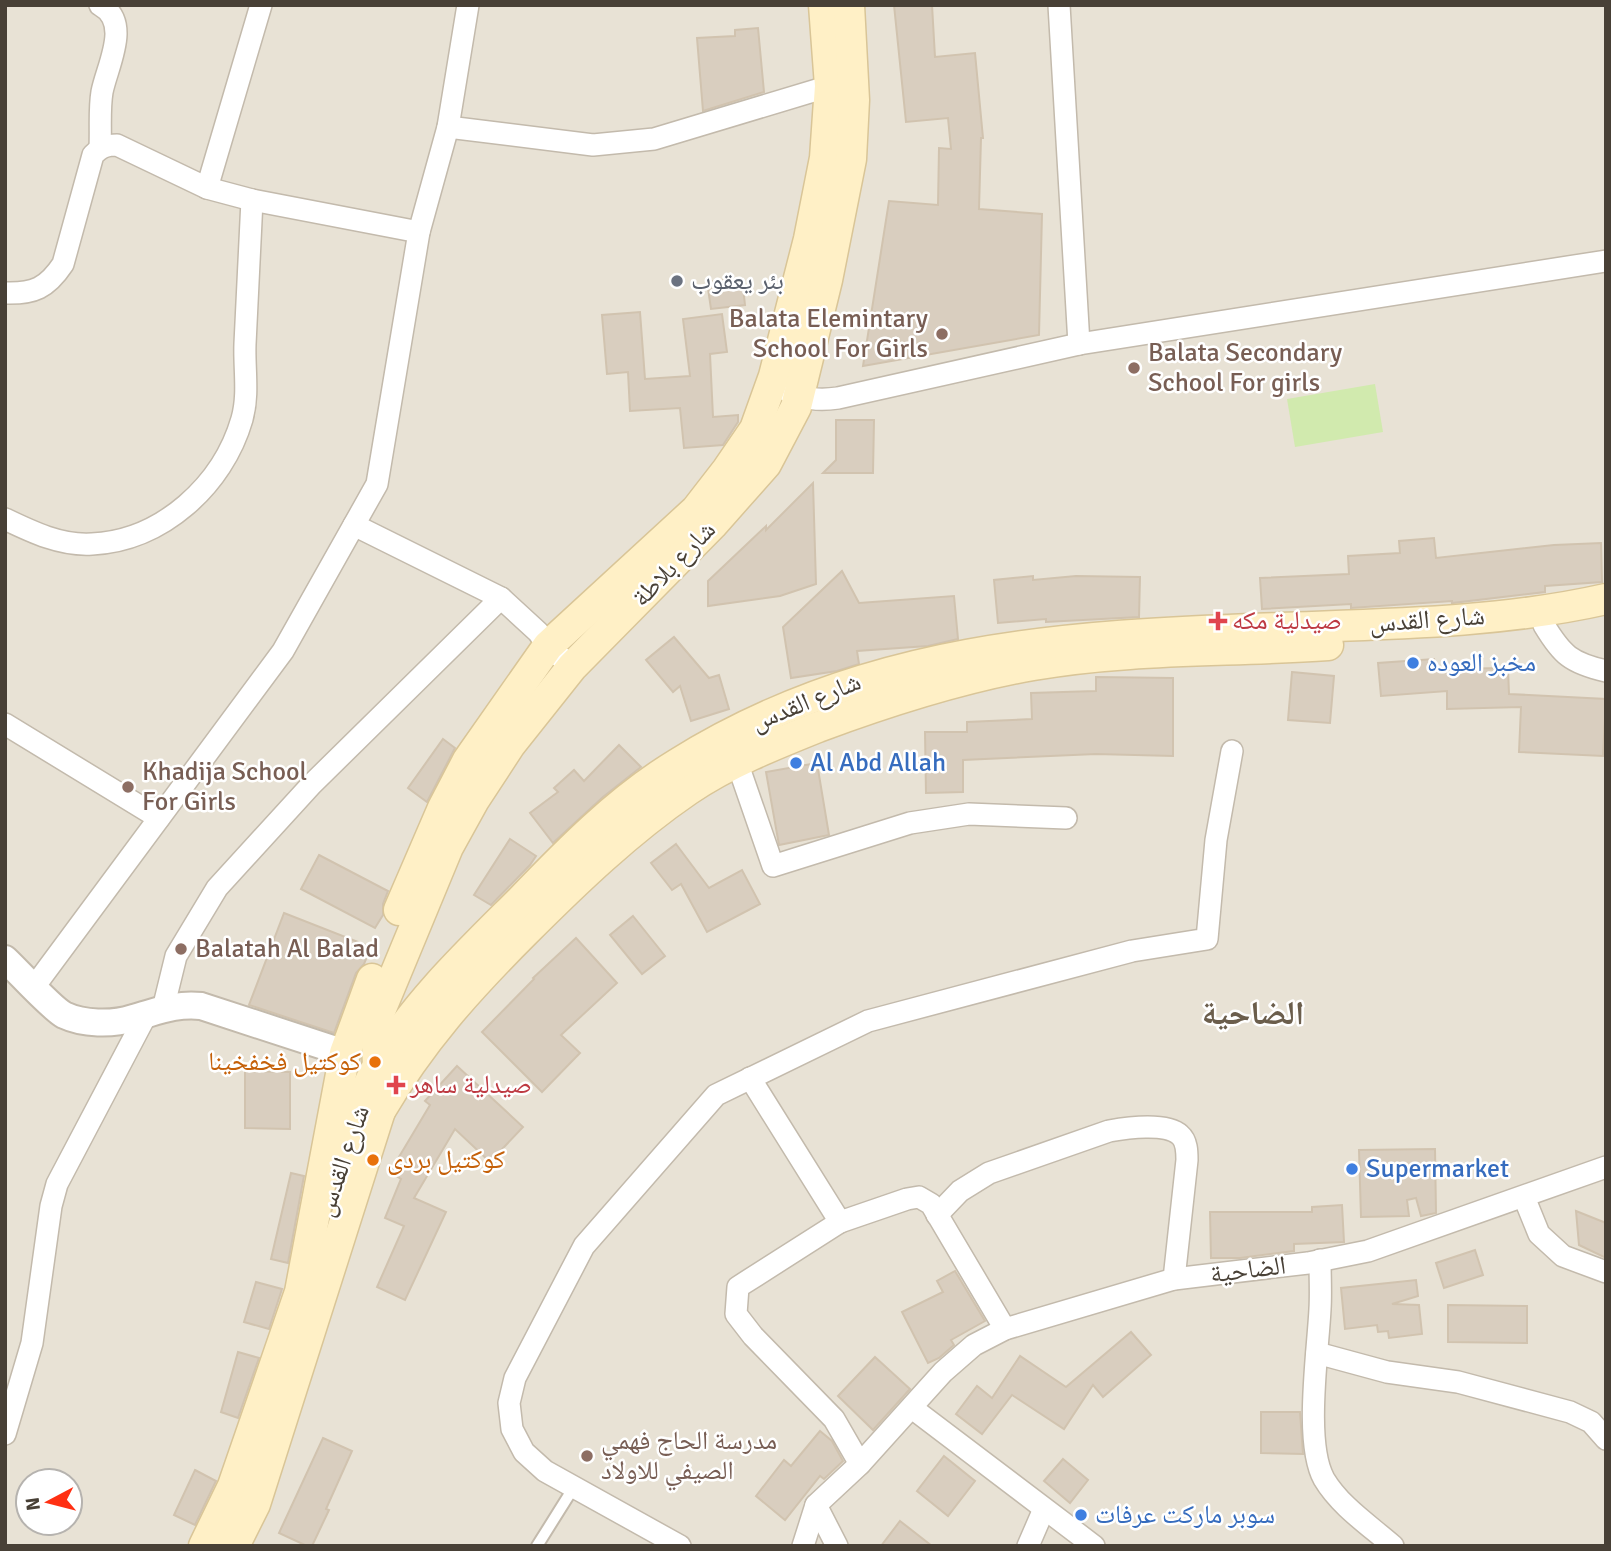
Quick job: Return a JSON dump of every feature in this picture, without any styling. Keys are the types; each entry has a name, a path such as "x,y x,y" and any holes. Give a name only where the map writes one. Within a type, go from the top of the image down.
{"main road":[{"name":"شارع بلاطة","path":"300,1292 345,1053 380,956 443,808 468,760 548,646 696,510 755,429 772,383 809,239 825,158 830,86 824,5"},
{"name":"شارع بلاطة","path":"380,1111 377,1044 380,1011 448,847 474,800 510,745 572,667 712,525 766,464 796,408 827,280 851,159 854,100 849,5"},
{"name":"شارع القدس","path":"300,1292 354,1121 379,1071 449,974 587,833 674,765 722,738 766,716 846,685 900,668 963,655 1081,638 1154,632 1481,618 1574,606 1606,599"},
{"name":"شارع القدس","path":"380,1111 416,1054 448,1014 554,903 620,842 689,789 759,750 863,710 964,679 1035,665 1114,655 1284,649 1429,638 1544,625 1606,614"},
{"path":"234,1546 255,1504 380,1111"},
{"path":"204,1546 233,1486 300,1292"}],"street":[{"path":"100,5 106,8 114,19 117,30 102,94 100,148"},
{"path":"207,188 261,5"},
{"path":"34,987 284,651 377,484 419,232 448,127 468,5"},
{"path":"1059,5 1079,344"},
{"path":"448,127 593,145 654,139 830,86"},
{"path":"5,293 23,294 39,289 53,278 62,264 93,155 100,148 117,145 207,188 252,200 419,232"},
{"path":"5,519 43,537 89,545 108,542 156,525 178,512 207,486 228,454 242,418 247,380 245,349 252,200"},
{"path":"772,383 799,396 820,401 1079,344 1606,261"},
{"path":"354,525 501,598 572,667"},
{"path":"5,1434 32,1343 51,1206 57,1184 154,1012 176,956 217,888 312,784 501,598"},
{"path":"1544,625 1559,649 1573,660 1606,671"},
{"path":"5,725 159,818"},
{"path":"680,1546 533,1461 517,1441 510,1416 511,1390 515,1378 584,1246 716,1095 750,1078 868,1021 1132,951 1207,939 1216,840 1232,751"},
{"path":"737,762 773,866 922,821 969,814 1066,818"},
{"path":"5,959 62,1014 78,1019 111,1022 177,1006 201,1006 345,1053"},
{"path":"750,1078 840,1222"},
{"path":"937,1215 960,1191 989,1173 1109,1131 1128,1127 1167,1128 1181,1135 1186,1146 1187,1160 1174,1279"},
{"name":"الضاحية","path":"803,1546 816,1505 860,1464 943,1372 974,1345 1005,1329 1174,1279 1320,1261 1368,1251 1606,1167"},
{"path":"860,1464 834,1419 753,1336 736,1314 738,1287 840,1222 919,1197 931,1203 1005,1329"},
{"path":"1524,1197 1539,1234 1563,1256 1606,1272"},
{"path":"1320,1261 1314,1397 1315,1458 1337,1498 1393,1546"},
{"path":"1317,1353 1387,1372 1458,1382 1570,1412 1591,1422 1606,1439"},
{"path":"912,1408 1094,1546"},
{"path":"816,1505 837,1546"},
{"path":"1028,1546 1044,1509"}],"lane":[{"path":"537,1546 574,1487"}],"shaded area":[{"path":"5,5 1606,5 1606,1546 5,1546"}],"green space":[{"path":"1375,384 1383,432 1295,447 1287,399"}],"building":[{"path":"894,5 932,5 935,57 975,53 983,138 979,209 1042,214 1039,335 863,366 889,201 938,205 939,148 951,149 948,118 906,122"},
{"path":"758,28 764,92 703,111 697,38 735,36 735,30"},
{"path":"742,278 745,305 711,309 707,282"},
{"path":"640,312 645,379 690,376 683,319 722,314 727,352 710,354 713,417 738,415 738,422 723,445 684,448 680,408 630,411 628,372 607,374 602,315"},
{"path":"836,420 874,420 873,473 823,473 836,460"},
{"path":"813,483 816,584 780,596 708,606 708,581 766,526 766,530"},
{"path":"1434,538 1436,558 1554,545 1601,543 1602,582 1545,586 1545,592 1452,603 1351,608 1351,604 1262,609 1260,578 1349,574 1348,556 1400,553 1399,541"},
{"path":"842,571 859,603 954,596 958,639 928,646 857,651 859,664 837,671 791,678 783,627"},
{"path":"1033,576 1033,580 1076,576 1140,577 1139,617 998,623 994,580"},
{"path":"674,637 709,678 719,675 729,709 691,721 680,686 673,692 646,660"},
{"path":"1434,659 1435,669 1508,668 1509,694 1606,699 1603,756 1519,752 1521,707 1447,709 1447,691 1381,696 1378,663"},
{"path":"1292,672 1334,676 1330,723 1288,720"},
{"path":"1096,677 1173,678 1173,756 1096,754 963,760 963,792 926,793 925,732 967,732 967,722 1032,719 1031,693 1096,691"},
{"path":"443,739 455,748 427,802 408,788"},
{"path":"619,745 641,767 603,797 553,843 530,813 558,792 554,788 574,770 584,781"},
{"path":"817,763 829,835 779,845 766,772"},
{"path":"510,839 536,856 491,905 474,895"},
{"path":"676,844 709,888 742,870 760,904 707,932 681,884 672,890 651,863"},
{"path":"319,855 388,891 383,904 383,915 375,928 301,889"},
{"path":"284,913 371,947 364,964 356,973 334,1033 249,1005"},
{"path":"633,916 665,956 642,974 610,935"},
{"path":"576,938 617,983 561,1035 580,1053 542,1092 482,1032 533,978"},
{"path":"457,1066 523,1127 490,1162 455,1129 414,1198 446,1212 405,1300 377,1287 404,1226 385,1218 401,1179 390,1172 430,1105 425,1101"},
{"path":"245,1071 290,1072 290,1129 245,1128"},
{"path":"1435,1149 1436,1213 1421,1216 1416,1198 1407,1200 1409,1216 1361,1217 1359,1150"},
{"path":"291,1173 304,1176 288,1263 271,1259"},
{"path":"1342,1205 1344,1242 1294,1244 1294,1251 1240,1258 1211,1258 1210,1212 1312,1212 1312,1207"},
{"path":"1576,1211 1606,1223 1606,1258 1579,1245"},
{"path":"1475,1250 1483,1275 1444,1288 1436,1263"},
{"path":"955,1271 985,1321 951,1340 954,1345 939,1358 928,1363 902,1312 943,1292 937,1281"},
{"path":"1416,1280 1418,1296 1392,1304 1419,1305 1422,1334 1389,1338 1388,1331 1378,1332 1377,1325 1345,1329 1341,1288"},
{"path":"256,1282 282,1289 269,1329 244,1322"},
{"path":"1448,1305 1527,1306 1527,1343 1448,1342"},
{"path":"1131,1332 1151,1355 1103,1397 1093,1385 1064,1429 1012,1395 982,1434 956,1414 977,1386 992,1398 1020,1356 1066,1387"},
{"path":"238,1352 259,1358 238,1418 221,1412"},
{"path":"875,1357 910,1389 873,1430 838,1396"},
{"path":"1261,1412 1300,1412 1303,1454 1261,1453"},
{"path":"820,1431 832,1441 843,1461 824,1479 820,1476 785,1520 756,1496 784,1460 791,1466"},
{"path":"323,1438 352,1451 312,1546 307,1546 279,1533"},
{"path":"944,1456 975,1481 948,1516 917,1491"},
{"path":"1063,1459 1088,1480 1070,1503 1044,1481"},
{"path":"195,1470 216,1481 195,1525 174,1515"},
{"path":"900,1521 932,1546 881,1546"}],"place":[{"name":"بئر يعقوب","path":"677,281"},
{"name":"Balata Elemintary School For Girls","path":"942,334"},
{"name":"Balata Secondary School For girls","path":"1134,368"},
{"name":"صيدلية مكه","path":"1218,621"},
{"name":"مخبز العوده","path":"1413,663"},
{"name":"Al Abd Allah","path":"796,763"},
{"name":"Khadija School For Girls","path":"128,787"},
{"name":"Balatah Al Balad","path":"181,949"},
{"name":"كوكتيل فخفخينا","path":"375,1062"},
{"name":"صيدلية ساهر","path":"396,1085"},
{"name":"كوكتيل بردى","path":"373,1160"},
{"name":"Supermarket","path":"1352,1169"},
{"name":"مدرسة الحاج فهمي الصيفي للاولاد","path":"587,1456"},
{"name":"سوبر ماركت عرفات","path":"1081,1515"}],"district":[{"name":"الضاحية","path":"1253,1013"}]}
